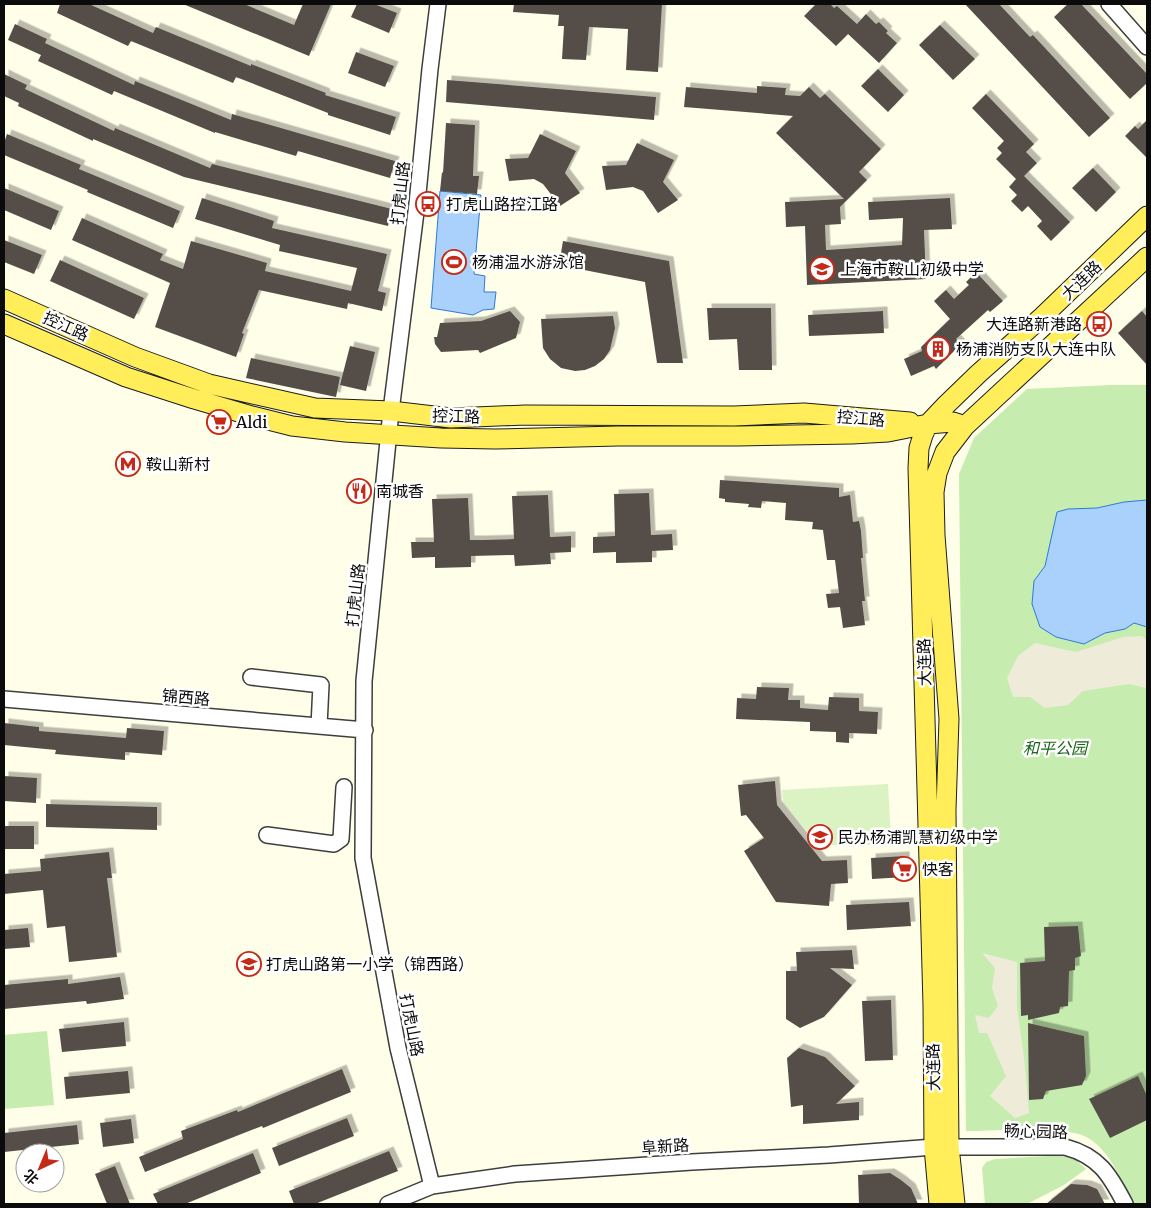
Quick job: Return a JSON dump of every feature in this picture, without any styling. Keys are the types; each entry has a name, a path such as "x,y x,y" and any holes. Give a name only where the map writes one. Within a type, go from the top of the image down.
{"main road":[{"name":"大连路","path":"955,1204 942,1147 933,1005 918,468 919,448 928,424 978,374 1042,317 1147,216"},
{"name":"大连路","path":"940,1204 949,719 936,535 934,492 937,473 945,452 965,426 1147,257"},
{"name":"控江路","path":"4,299 135,357 210,384 315,408 391,411 451,418 525,415 734,416 804,413 928,424"},
{"name":"控江路","path":"4,324 126,377 252,416 292,426 390,436 486,439 748,436 888,432 928,424 952,422 965,426"}],"street":[{"name":"打虎山路","path":"432,1186 398,1048 363,858 364,681 391,411 417,204 438,4"},
{"path":"1109,4 1147,47"},
{"path":"251,677 321,685 319,726"},
{"name":"锦西路","path":"4,699 365,730"},
{"path":"267,835 334,844 341,839 344,786"},
{"name":"阜新路","path":"388,1204 432,1186 515,1174 942,1147"},
{"name":"畅心园路","path":"942,1147 1065,1147 1081,1151 1102,1166 1125,1204"}],"green space":[{"name":"和平公园","path":"1147,385 1147,500 1124,502 1097,508 1068,509 1049,549 1045,566 1034,581 1056,637 1084,644 1105,633 1125,629 1134,622 1147,627 1147,1204 1133,1204 1120,1176 1108,1157 1100,1147 1088,1138 1064,1131 1047,1130 966,1131 959,474 974,438 1027,389"},
{"path":"888,784 891,840 886,845 819,845 783,802 782,790"},
{"path":"47,1031 54,1105 4,1109 4,1035"},
{"path":"1065,1155 1074,1158 1086,1169 1064,1185 1027,1204 985,1204 982,1168 986,1162 995,1159"}],"shaded area":[{"path":"1142,636 1147,641 1147,688 1129,684 1083,691 1068,705 1045,708 1030,697 1013,697 1007,678 1018,656 1035,643 1076,652 1123,637"},
{"path":"982,953 1017,962 1017,1007 1029,1113 1015,1118 990,1096 1006,1076 987,1033 979,1033 975,1015 989,1018 998,1006 992,988 995,968"}],"water":[{"name":"杨浦温水游泳馆","path":"440,191 481,195 474,274 485,276 484,292 496,292 494,309 483,310 473,315 431,308"},
{"path":"1147,500 1147,627 1134,623 1125,629 1105,633 1084,644 1056,637 1040,627 1032,604 1034,581 1045,566 1057,512 1068,509 1097,508 1124,502"}],"building":[{"path":"60,4 89,4 153,33 156,27 251,66 251,64 326,93 325,95 396,117 390,135 328,115 328,113 236,77 233,83 131,41 128,46 57,13"},
{"path":"183,4 244,4 294,25 303,4 331,4 309,56"},
{"path":"357,4 374,4 397,13 389,33 351,17"},
{"path":"514,4 662,4 658,72 626,70 628,29 589,27 586,60 562,59 564,26 558,26 559,15 513,12"},
{"path":"816,4 830,4 834,8 837,6 857,24 866,14 876,24 879,22 888,31 886,33 897,43 879,63 848,34 836,46 804,16"},
{"path":"965,4 999,4 1030,37 1033,35 1110,118 1089,137"},
{"path":"1068,4 1081,4 1147,74 1147,83 1130,99 1054,17"},
{"path":"15,24 47,39 45,43 134,85 135,81 231,120 232,114 395,161 390,178 298,151 296,156 215,133 114,91 112,95 38,61 41,55 8,40"},
{"path":"940,25 975,59 953,80 919,45"},
{"path":"356,52 394,66 385,87 348,73"},
{"path":"878,69 904,95 888,112 861,86"},
{"path":"4,74 27,85 25,89 114,131 115,128 210,168 212,164 392,209 388,226 184,177 93,139 93,141 18,106 19,103 4,96"},
{"path":"447,80 656,97 654,120 446,102"},
{"path":"757,86 786,88 785,95 800,96 809,87 820,98 825,94 881,149 859,172 867,180 840,207 841,224 825,225 826,250 902,245 903,218 869,220 868,202 950,198 952,229 924,230 926,279 807,285 805,226 786,227 785,202 844,199 776,133 793,116 684,107 686,87 757,93"},
{"path":"986,94 1034,144 1026,152 1037,163 1024,176 1070,222 1051,241 1037,226 1042,221 1028,206 1022,212 1011,201 1017,195 1009,187 1016,179 996,159 1002,153 997,148 1004,141 972,108"},
{"path":"1147,120 1147,158 1125,136 1135,126 1138,129"},
{"path":"446,123 475,125 473,176 479,176 477,194 440,191"},
{"path":"7,134 81,165 79,169 180,211 173,228 4,155 4,143"},
{"path":"540,134 576,151 565,173 580,193 560,206 543,184 534,179 509,181 505,159 528,158"},
{"path":"637,143 674,160 663,182 678,200 658,213 643,191 633,187 606,190 602,166 626,165"},
{"path":"1093,168 1116,192 1096,212 1072,188"},
{"path":"4,188 59,211 51,230 4,210"},
{"path":"202,198 274,221 272,228 387,254 378,291 386,293 382,311 348,303 347,309 259,290 242,333 244,334 236,357 155,327 170,283 72,240 82,218 163,254 160,260 183,269 191,241 267,263 265,271 351,291 357,268 279,251 280,245 195,219"},
{"path":"4,240 42,255 34,274 4,262"},
{"path":"563,241 669,261 683,363 657,363 645,282 559,265"},
{"path":"60,260 144,298 134,319 50,281"},
{"path":"976,272 1003,301 990,312 988,310 956,339 961,344 936,369 934,366 911,376 904,359 922,351 921,347 950,319 934,301 946,290 954,299 969,285 966,282"},
{"path":"707,308 771,308 772,370 739,370 737,339 709,340"},
{"path":"510,311 520,322 516,338 480,353 478,350 441,352 435,344 434,337 437,337 440,323 481,321"},
{"path":"883,311 884,333 809,336 808,315"},
{"path":"1142,311 1147,317 1147,365 1118,333"},
{"path":"613,316 615,328 610,350 604,359 595,366 575,371 561,368 550,359 543,348 541,319"},
{"path":"350,346 375,352 366,391 340,385"},
{"path":"251,358 340,377 336,397 246,378"},
{"path":"720,480 839,488 839,497 850,495 853,522 859,521 861,531 863,558 861,558 865,601 862,601 865,625 843,628 840,607 828,608 826,594 839,593 835,560 827,560 823,530 812,529 813,522 785,520 786,503 762,501 761,508 748,507 749,504 725,502 725,499 719,498"},
{"path":"649,493 651,535 672,534 673,550 652,551 652,562 616,563 616,552 593,553 593,537 615,536 614,494"},
{"path":"548,495 550,537 571,536 571,552 550,553 551,564 515,566 514,555 471,556 471,567 435,568 435,557 412,558 411,542 434,542 432,499 468,498 470,540 514,539 512,496"},
{"path":"757,687 789,688 788,700 800,700 800,708 828,710 829,697 859,698 859,711 878,712 877,734 849,733 849,743 836,742 836,732 810,731 810,722 736,719 737,698 756,699"},
{"path":"4,723 39,727 39,731 126,738 127,728 164,731 162,755 125,752 125,760 55,754 56,750 4,745"},
{"path":"4,776 37,778 36,803 4,801"},
{"path":"775,781 777,805 822,861 847,860 848,883 831,884 829,906 776,902 744,851 764,838 746,815 741,816 738,785"},
{"path":"46,804 157,807 157,830 46,827"},
{"path":"4,826 34,826 34,849 4,849"},
{"path":"109,852 112,878 107,878 117,957 69,962 65,926 47,928 43,890 4,894 4,874 41,871 40,859"},
{"path":"905,856 906,877 872,879 871,858"},
{"path":"909,902 911,926 847,930 846,905"},
{"path":"1078,926 1081,956 1075,958 1075,970 1069,971 1068,1006 1060,1007 1059,1013 1028,1020 1028,1015 1021,1016 1020,963 1045,961 1044,927"},
{"path":"28,928 30,947 4,949 4,930"},
{"path":"852,950 854,969 830,968 852,985 824,1017 800,1028 786,1019 786,971 797,971 796,952"},
{"path":"120,977 124,999 87,1004 86,1001 4,1009 4,985 68,979 68,984"},
{"path":"891,1000 893,1060 865,1061 862,1001"},
{"path":"124,1022 126,1046 62,1052 59,1029"},
{"path":"1028,1023 1084,1036 1086,1076 1082,1085 1046,1091 1043,1099 1029,1100"},
{"path":"799,1048 825,1057 855,1086 836,1104 859,1102 859,1120 803,1124 803,1105 791,1107 787,1058"},
{"path":"342,1069 351,1092 263,1128 262,1126 145,1172 139,1157 183,1139 181,1131 237,1110 238,1112"},
{"path":"128,1071 130,1093 66,1099 64,1077"},
{"path":"1138,1076 1147,1096 1147,1120 1110,1138 1089,1099"},
{"path":"347,1118 354,1136 279,1166 272,1148"},
{"path":"131,1119 134,1143 103,1147 100,1123"},
{"path":"77,1125 79,1144 65,1145 65,1143 15,1143 15,1151 4,1152 4,1133"},
{"path":"389,1151 398,1171 315,1204 294,1204 289,1191"},
{"path":"253,1153 261,1173 185,1204 158,1204 153,1194"},
{"path":"115,1166 130,1204 107,1204 95,1174"},
{"path":"890,1173 911,1188 918,1204 859,1204 858,1175"},
{"path":"1071,1184 1087,1185 1097,1189 1105,1204 1046,1204"}],"place":[{"name":"打虎山路控江路","path":"428,204"},
{"name":"杨浦温水游泳馆","path":"454,262"},
{"name":"上海市鞍山初级中学","path":"822,269"},
{"name":"大连路新港路","path":"1099,324"},
{"name":"杨浦消防支队大连中队","path":"938,349"},
{"name":"Aldi","path":"219,422"},
{"name":"鞍山新村","path":"128,464"},
{"name":"南城香","path":"359,491"},
{"name":"民办杨浦凯慧初级中学","path":"820,837"},
{"name":"快客","path":"904,869"},
{"name":"打虎山路第一小学（锦西路）","path":"249,964"}]}
